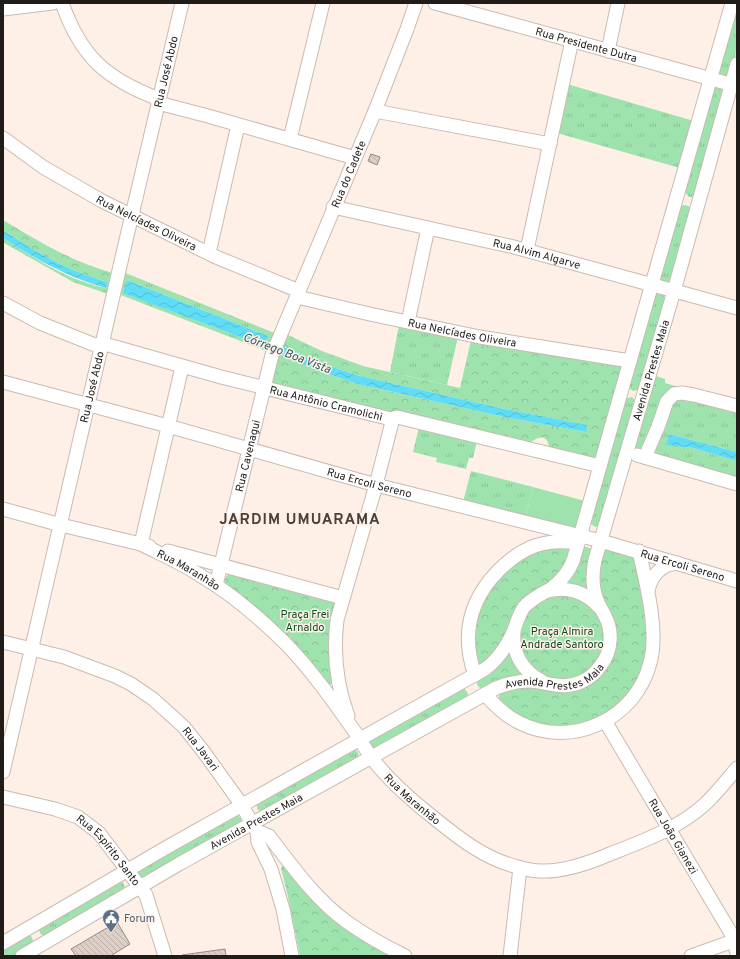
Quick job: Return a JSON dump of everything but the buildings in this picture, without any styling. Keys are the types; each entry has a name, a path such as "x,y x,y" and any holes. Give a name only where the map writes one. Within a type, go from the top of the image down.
{"street":[{"path":"3,9 52,3"},
{"path":"62,3 68,20 84,49 108,73 128,86 158,101 355,158"},
{"name":"Rua José Abdo","path":"3,772 61,525 117,273 182,3"},
{"path":"290,139 323,3"},
{"name":"Rua do Cadete","path":"276,348 333,207 375,111 416,3"},
{"name":"Rua Presidente Dutra","path":"435,3 734,85"},
{"path":"608,50 618,3"},
{"name":"Avenida Prestes Maia","path":"3,943 127,870 242,806 358,737 485,669 498,658 510,638 516,620 525,606 558,582 568,570 573,561 732,3"},
{"path":"527,250 572,40"},
{"name":"Avenida Prestes Maia","path":"22,956 140,887 255,827 371,757 481,696 502,686 520,681 555,685 571,685 586,679 599,669 607,655 610,640 608,623 594,592 593,575 595,560 674,291 697,204 734,85 737,64"},
{"path":"375,111 550,144"},
{"path":"209,253 238,125"},
{"name":"Rua Nelcíades Oliveira","path":"4,143 62,180 95,198 298,294 408,322 480,337 630,361"},
{"path":"677,198 697,204"},
{"name":"Rua Alvim Algarve","path":"333,207 527,250 737,308"},
{"path":"408,322 428,228"},
{"name":"Rua Antônio Cramolichi","path":"3,303 40,322 101,345 387,418 397,417 600,466"},
{"name":"Rua Cavenagui","path":"216,585 264,387 276,348"},
{"path":"141,544 182,366"},
{"name":"Rua Ercoli Sereno","path":"3,382 249,448 376,485 543,527 579,539 601,541 737,581"},
{"path":"621,390 643,396"},
{"path":"645,457 667,401 674,394 682,393 694,395 737,406"},
{"path":"358,737 343,703 337,678 335,662 335,637 337,620 376,485 393,418"},
{"path":"627,452 737,484"},
{"name":"Rua Maranhão","path":"3,509 343,598"},
{"path":"540,544 539,535 543,527"},
{"path":"579,539 540,544 528,548 512,558 491,578 478,597 470,618 468,640 471,677 481,696 519,723 540,730 573,732 595,726 623,709 637,693 647,673 653,641 648,595 639,552"},
{"name":"Rua Maranhão","path":"141,544 179,563 216,585 244,606 274,632 299,658 318,682 371,757 391,780 460,839 488,856 520,868 540,871 560,869 582,864 645,841 669,829 704,805 737,768"},
{"path":"648,595 651,580 659,570 670,564 680,563"},
{"path":"544,592 559,589 575,591 590,598 600,608"},
{"path":"514,628 514,643 518,658 527,671 546,683"},
{"name":"Rua Javari","path":"3,642 64,657 99,669 130,684 153,699 174,717 194,739 242,806 255,827 258,842 271,869 283,909 292,956"},
{"path":"318,682 330,687 337,678"},
{"name":"Rua João Gianezi","path":"605,721 732,936 735,947"},
{"name":"Rua Espírito Santo","path":"3,797 55,809 78,817 99,833 146,895 165,956"},
{"path":"255,827 269,836 316,894 346,921 384,945 405,956"},
{"path":"271,869 278,862 288,861"},
{"path":"510,956 520,868"},
{"path":"31,927 42,944"},
{"path":"691,956 735,947"}],"green space":[{"path":"737,3 736,52 731,71 727,78 718,75 718,70"},
{"path":"567,84 694,121 680,168 557,133"},
{"path":"713,88 724,89 693,197 689,197 684,191"},
{"path":"684,205 689,206 691,211 671,282 660,281 659,278 679,207"},
{"path":"3,220 69,257 113,273 108,294 73,282 4,243 3,238 52,268 92,285 106,288 108,282 66,267 3,230"},
{"path":"123,272 277,334 269,352 118,294","holes":["127,280 268,336 264,346 124,293"]},
{"path":"659,293 666,299 638,390 633,391 628,385 654,296"},
{"path":"399,325 458,337 447,385 390,372"},
{"path":"286,334 322,351 363,366 460,388 471,340 620,365 622,370 597,457 594,459 549,447 544,438 538,438 529,444 276,385 272,382 272,375","holes":["285,347 317,362 360,376 505,409 586,425 586,432 504,417 358,384 314,369 281,354"]},
{"path":"653,375 665,379 665,383 682,388 662,398 641,448 639,450 634,450 633,448"},
{"path":"632,397 635,400 600,526 595,527 590,521 625,399"},
{"path":"682,398 737,411 737,452 669,434 667,445 693,448 737,461 737,480 656,454 655,450 671,404 677,399"},
{"path":"419,427 477,441 473,458 469,458 466,469 436,462 437,458 413,452"},
{"path":"471,471 533,487 525,518 463,502"},
{"path":"533,487 585,501 577,527 575,528 525,518"},
{"path":"548,547 570,548 565,568 542,589 502,646 482,665 477,663 473,651 475,619 488,590 515,561"},
{"path":"584,547 588,547 592,550 591,595 562,584"},
{"path":"605,549 630,555 636,560 640,576 649,641 643,672 627,698 593,722 552,728 512,713 498,699 500,693 513,687 554,689 607,664 604,607 597,575"},
{"name":"Praça Frei Arnaldo","path":"230,574 334,602 333,682 331,684 327,685 225,586 225,578"},
{"name":"Praça Almira Andrade Santoro","path":"562,594 579,597 593,606 602,620 605,637 602,654 593,668 579,677 562,680 545,677 531,668 522,654 519,637 522,620 531,606 545,597"},
{"path":"509,650 525,675 483,689 479,687 477,685 477,680"},
{"path":"463,687 468,693 467,698 375,749 372,747 370,740"},
{"path":"354,749 358,752 359,757 261,812 257,809 257,804"},
{"path":"237,815 241,818 241,822 142,881 135,873 136,871"},
{"path":"284,864 313,896 398,956 300,956 281,868"},
{"path":"121,881 124,884 125,889 44,936 40,933 39,929"},
{"path":"28,935 31,936 33,940 30,946 14,956 3,956 3,948"}],"water":[{"path":"3,230 66,267 108,282 106,288 79,279 27,253 3,238"},
{"path":"127,280 268,336 264,346 123,293"},
{"name":"Córrego Boa Vista","path":"284,347 317,362 360,376 505,409 587,425 586,432 504,417 358,384 314,369 281,354"},
{"path":"669,434 737,452 737,461 693,448 666,445"}],"place":[{"name":"Forum","path":"111,933"}],"district":[{"name":"JARDIM UMUARAMA","path":"300,519"}]}
